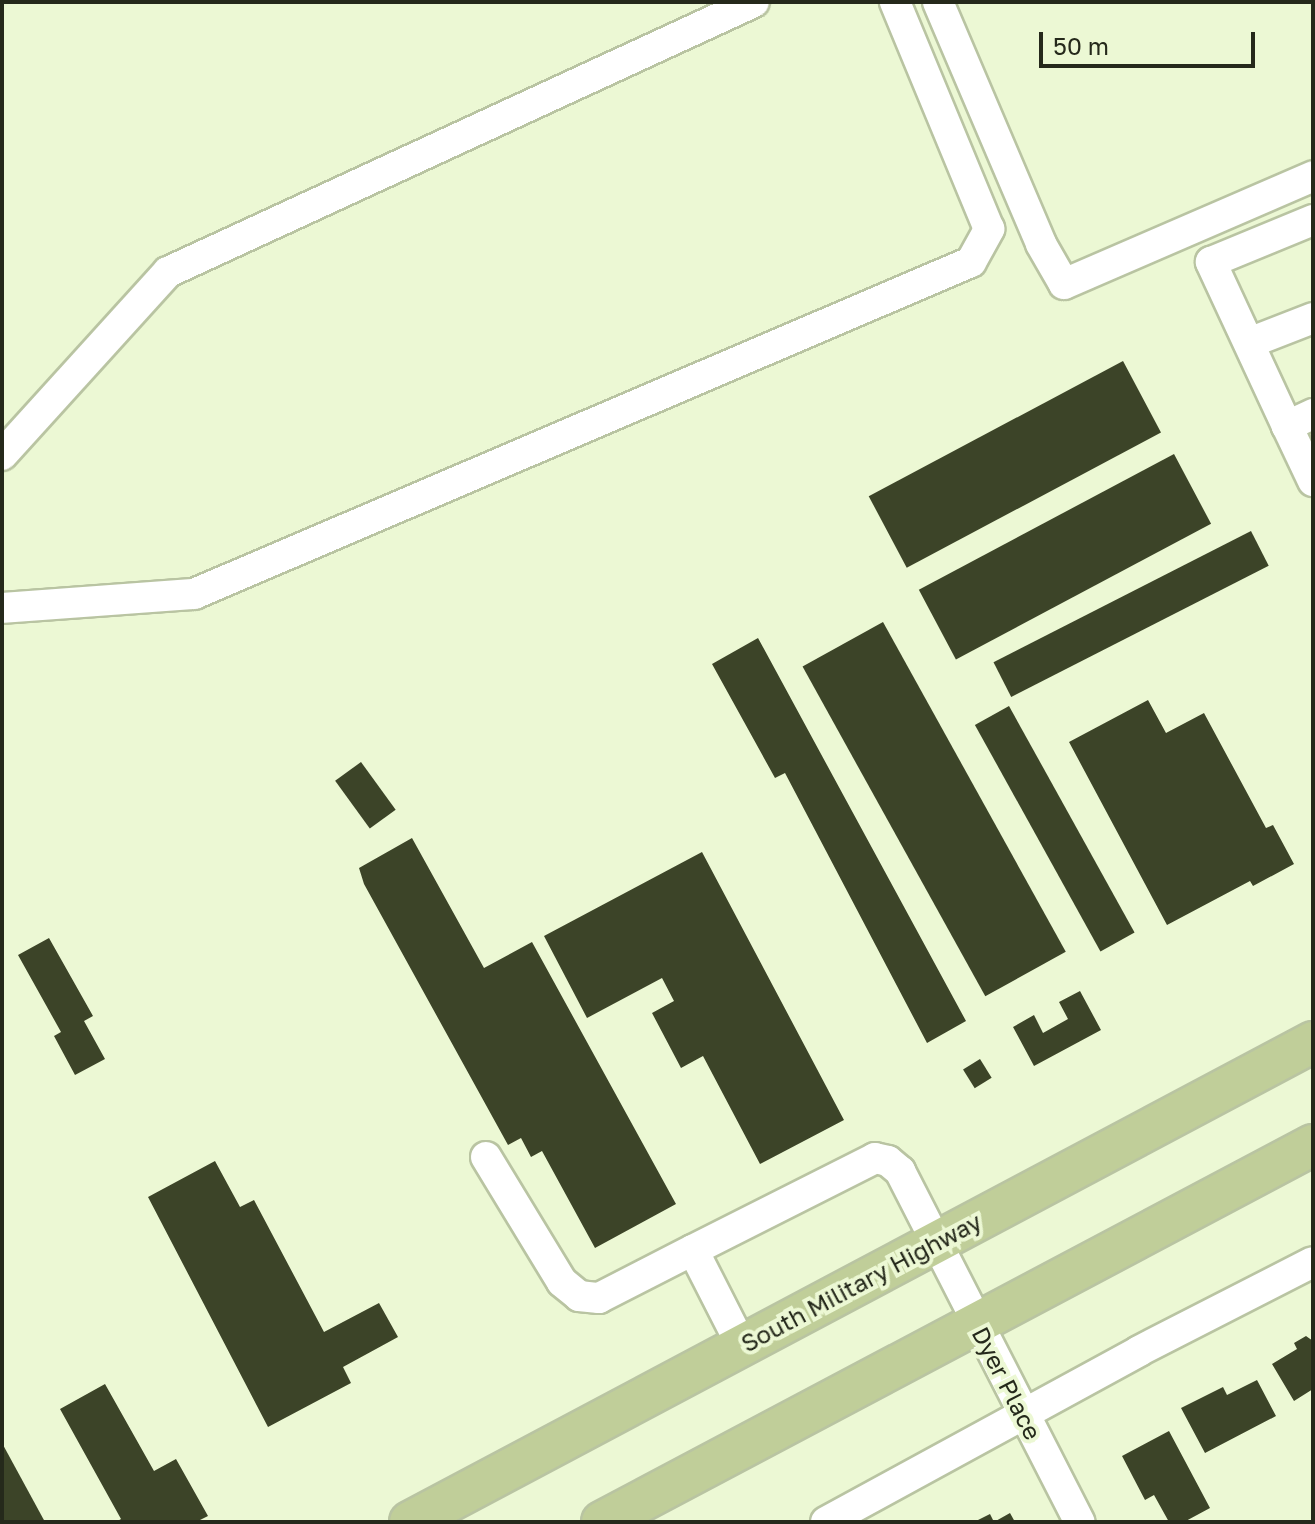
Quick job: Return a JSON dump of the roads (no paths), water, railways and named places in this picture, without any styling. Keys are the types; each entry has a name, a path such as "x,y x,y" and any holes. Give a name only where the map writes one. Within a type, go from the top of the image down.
{"main road":[{"name":"South Military Highway","path":"410,1522 1313,1042"},
{"path":"602,1522 1313,1145"}],"street":[{"path":"2,455 168,272 754,2"},
{"path":"2,608 194,594 971,262 989,229 895,2"},
{"path":"938,2 1041,244 1064,284 1313,176"},
{"path":"1313,220 1211,262 1249,343 1300,420 1313,481"},
{"path":"1249,343 1313,318"},
{"path":"486,1157 562,1282 579,1296 599,1298 693,1250 742,1346"},
{"name":"Dyer Place","path":"693,1250 875,1158 900,1171 1080,1522"},
{"path":"826,1522 1022,1414 1313,1262"}]}
